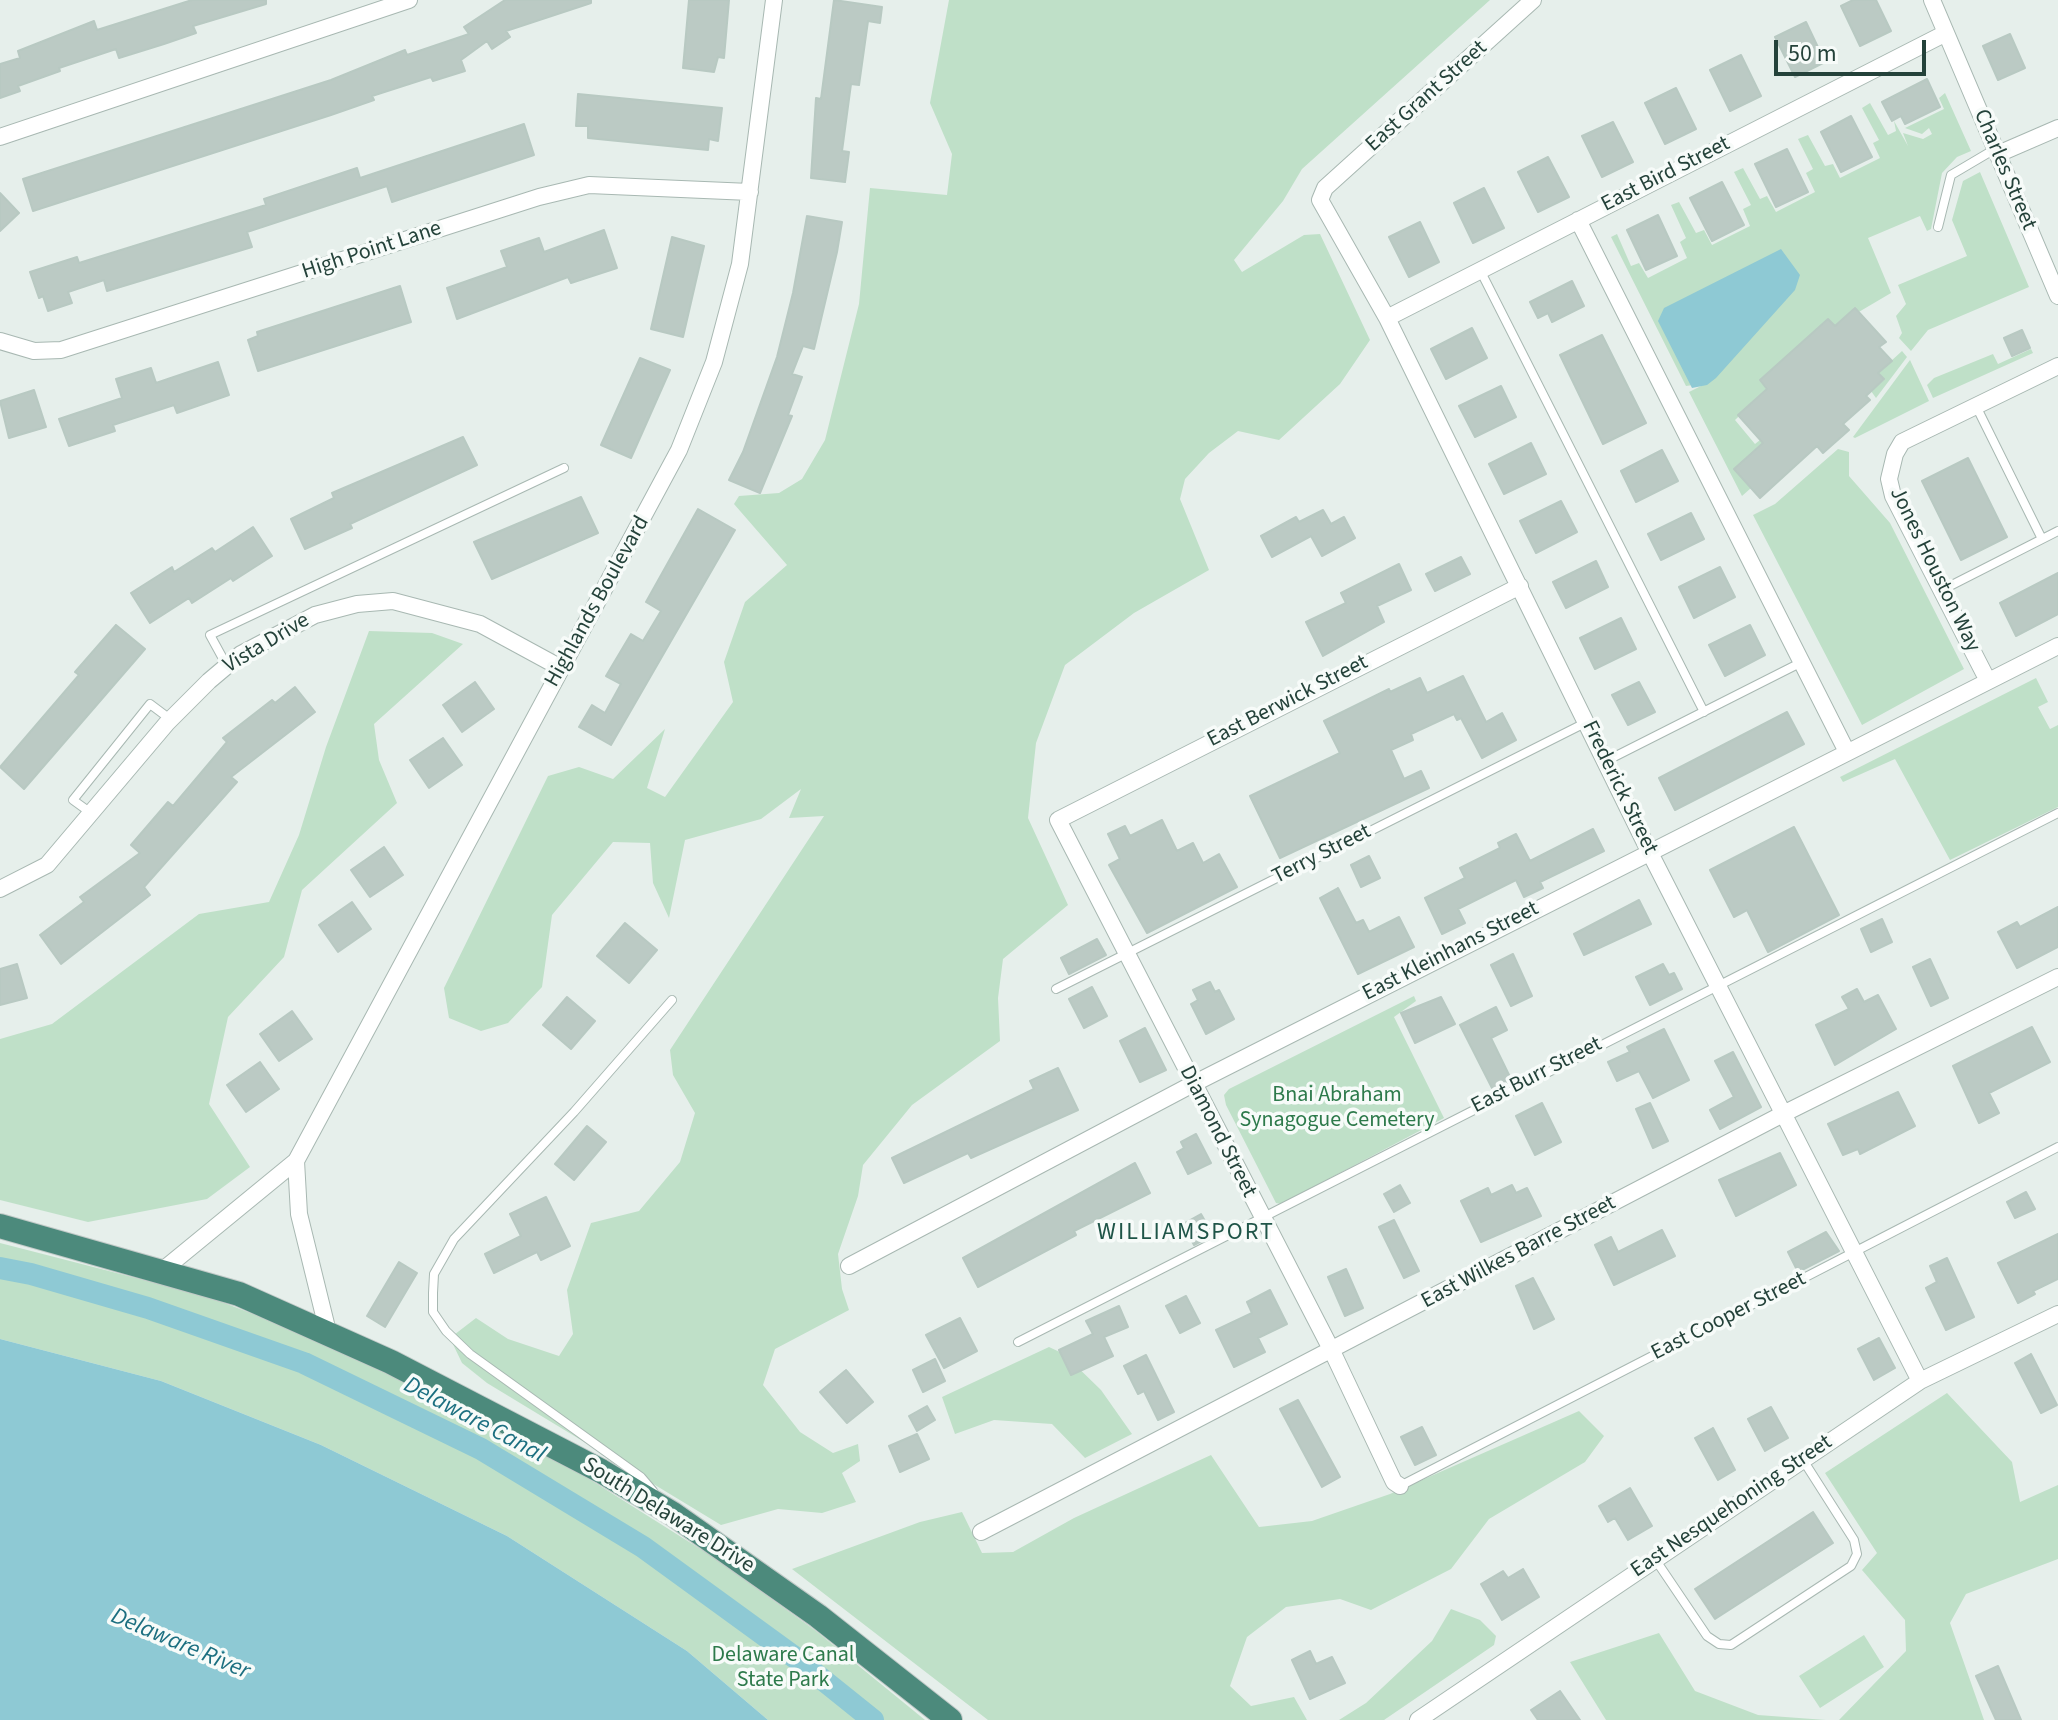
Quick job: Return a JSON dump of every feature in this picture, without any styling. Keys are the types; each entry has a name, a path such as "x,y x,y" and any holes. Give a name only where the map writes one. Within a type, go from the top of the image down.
{"highway":[{"name":"South Delaware Drive","path":"0,1226 239,1294 328,1332 601,1471 673,1514 807,1608 950,1720"}],"street":[{"path":"0,137 409,0"},
{"name":"Highlands Boulevard","path":"163,1270 296,1161 679,450 714,362 740,264 774,0"},
{"name":"East Grant Street","path":"1320,194 1533,0"},
{"name":"Charles Street","path":"1932,0 2058,296"},
{"name":"East Bird Street","path":"1387,318 1946,33"},
{"path":"1996,152 2058,128"},
{"name":"High Point Lane","path":"0,341 34,351 61,350 539,197 589,185 750,192"},
{"name":"Frederick Street","path":"1320,194 1320,200 1387,318 1649,851 1920,1381"},
{"path":"1578,220 1847,752"},
{"name":"Jones Houston Way","path":"1988,681 1893,496 1889,479 1902,442 2058,366"},
{"name":"East Berwick Street","path":"1058,820 1520,586"},
{"name":"Vista Drive","path":"0,889 47,865 170,720 227,666 290,625 315,615 357,604 393,601 480,624 561,668"},
{"name":"East Kleinhans Street","path":"849,1266 1193,1084 2058,646"},
{"name":"Diamond Street","path":"1058,820 1260,1217 1332,1351 1394,1482 1400,1486"},
{"name":"East Wilkes Barre Street","path":"981,1532 1785,1113 2058,977"},
{"path":"296,1161 299,1214 328,1332"},
{"name":"East Nesquehoning Street","path":"1418,1720 1920,1381 2058,1314"}],"lane":[{"path":"1938,227 1951,175 1996,152"},
{"path":"1480,270 1704,712"},
{"path":"1976,406 2042,539"},
{"path":"227,666 210,635 564,468"},
{"path":"1942,590 2058,531"},
{"path":"1606,761 1802,662"},
{"path":"92,815 73,800 150,704 170,720"},
{"name":"Terry Street","path":"1056,989 1588,722"},
{"name":"East Burr Street","path":"1018,1342 2058,813"},
{"path":"672,1000 574,1112 454,1239 434,1274 433,1312 446,1331 470,1354 641,1477 673,1514"},
{"name":"East Cooper Street","path":"1400,1486 2058,1147"},
{"path":"1655,1559 1707,1636 1719,1644 1731,1645 1851,1566 1857,1554 1854,1540 1803,1460"}],"green space":[{"path":"949,0 1490,0 1302,169 1283,201 1234,260 1242,272 1304,235 1320,234 1370,340 1340,384 1279,440 1238,431 1209,453 1185,479 1180,499 1209,570 1134,613 1065,665 1036,743 1028,818 1068,905 1003,959 998,998 1000,1041 912,1105 863,1165 858,1196 838,1254 842,1289 849,1310 775,1349 763,1385 800,1432 833,1453 858,1444 860,1461 842,1473 856,1502 822,1513 778,1509 721,1525 487,1383 462,1363 450,1338 476,1318 508,1339 559,1356 573,1334 567,1290 591,1223 639,1211 680,1162 695,1113 673,1075 670,1050 824,816 789,818 801,789 761,819 685,840 669,918 653,883 650,843 613,842 552,915 542,987 508,1023 481,1031 449,1018 444,988 548,776 579,767 613,779 665,729 647,788 665,797 733,702 724,662 745,602 787,565 734,504 739,496 779,493 802,479 825,440 859,304 870,188 947,195 952,154 930,103"},
{"path":"1945,93 1971,151 1957,157 1942,173 1931,229 1927,231 1920,216 1868,238 1891,293 1835,326 1828,319 1760,380 1767,389 1735,420 1755,444 1760,440 1776,458 1769,464 1756,449 1734,469 1751,488 1742,496 1689,392 1707,383 1686,386 1611,237 1617,234 1631,266 1639,263 1648,278 1687,258 1680,242 1686,238 1671,205 1679,202 1696,233 1704,230 1712,245 1750,226 1743,209 1751,205 1734,172 1743,168 1760,199 1767,196 1776,212 1815,192 1806,173 1813,169 1798,139 1808,135 1825,166 1833,164 1840,178 1880,158 1873,143 1879,140 1862,108 1870,103 1888,135 1896,131 1894,121 1908,146 1903,133 1923,139 1932,134 1929,128 1922,134 1905,128 1944,109 1939,98"},
{"path":"1980,172 2029,287 1928,330 1911,351 1899,338 1902,333 1896,316 1906,304 1898,285 1967,256 1952,220 1963,181"},
{"path":"2031,349 2033,353 1933,398 1927,385 1934,378 1993,354 1998,364"},
{"path":"1902,351 1907,357 1876,398 1871,391 1884,380 1878,373"},
{"path":"1910,360 1929,401 1853,437"},
{"path":"1838,449 1849,452 1849,476 1890,523 1964,669 1862,725 1753,515 1775,504"},
{"path":"369,631 432,633 463,644 374,724 379,760 397,803 302,890 284,957 228,1017 209,1104 250,1167 207,1199 88,1222 0,1200 0,1039 52,1024 199,914 269,902 299,835 326,747"},
{"path":"2036,678 2048,702 2038,707 2050,729 2058,725 2058,807 1950,860 1895,759 1843,782 1840,777"},
{"name":"Bnai Abraham Synagogue Cemetery","path":"1414,996 1416,1001 1394,1017 1444,1118 1281,1204 1276,1203 1226,1105 1224,1095 1229,1089"},
{"name":"Delaware Canal State Park","path":"0,1243 206,1296 332,1344 586,1477 713,1557 816,1631 925,1720 768,1720 687,1651 507,1536 321,1445 161,1381 0,1339"},
{"path":"1049,1347 1064,1354 1101,1390 1132,1434 1085,1458 1052,1424 994,1420 955,1434 942,1397"},
{"path":"1947,1393 2012,1462 2020,1502 2058,1485 2058,1559 1966,1594 1950,1623 1984,1720 1839,1720 1906,1651 1905,1620 1862,1570 1877,1553 1825,1473"},
{"path":"1579,1411 1604,1436 1585,1462 1489,1519 1451,1569 1371,1610 1340,1599 1286,1607 1247,1637 1230,1686 1251,1706 1294,1697 1307,1720 988,1720 792,1569 920,1522 962,1512 982,1553 1013,1552 1074,1518 1211,1455 1259,1527 1312,1521 1390,1494"},
{"path":"1451,1609 1480,1620 1496,1636 1494,1645 1384,1720 1339,1720 1366,1703 1432,1641"},
{"path":"1659,1633 1695,1691 1758,1715 1826,1720 1606,1720 1570,1662"},
{"path":"1864,1635 1884,1667 1820,1708 1799,1676"}],"water":[{"path":"1781,249 1800,275 1795,290 1716,378 1707,385 1692,388 1658,321 1664,308"},
{"name":"Delaware River","path":"0,1339 161,1381 321,1445 507,1536 687,1651 768,1720 0,1720"}],"building":[{"path":"192,0 266,0 266,4 193,26 196,33 119,58 116,49 59,68 60,71 18,86 20,91 0,98 0,64 20,58 18,51 94,21 97,30"},
{"path":"505,0 591,0 591,3 506,31 510,37 492,49 487,41 461,60 465,71 433,81 431,77 372,96 374,100 331,115 33,211 23,179 331,80 405,50 407,55 469,34 464,27"},
{"path":"689,0 729,0 724,58 718,57 714,72 683,68"},
{"path":"834,0 882,7 880,23 868,21 859,85 851,84 842,151 849,152 845,182 811,178 816,98 821,99"},
{"path":"1853,0 1876,0 1891,31 1860,46 1841,6"},
{"path":"1806,22 1825,62 1795,77 1775,37"},
{"path":"2010,34 2025,68 1998,80 1983,46"},
{"path":"1741,55 1761,96 1730,111 1710,70"},
{"path":"1927,79 1940,107 1905,124 1901,116 1892,121 1882,102"},
{"path":"1676,88 1696,129 1665,144 1645,103"},
{"path":"578,94 722,108 718,141 709,139 708,150 588,138 588,126 576,126"},
{"path":"1851,116 1872,157 1841,172 1821,132"},
{"path":"1613,122 1633,162 1602,177 1582,136"},
{"path":"524,124 534,155 392,202 387,186 247,232 252,247 107,291 104,280 68,292 72,303 48,311 43,296 39,298 30,272 77,257 79,263 266,205 264,199 357,168 360,178"},
{"path":"1787,149 1808,192 1776,207 1755,164"},
{"path":"1548,157 1569,197 1538,212 1518,172"},
{"path":"1722,182 1744,225 1712,241 1690,198"},
{"path":"1484,188 1504,228 1473,243 1454,203"},
{"path":"0,193 19,213 0,231"},
{"path":"1658,215 1677,256 1646,270 1627,230"},
{"path":"807,216 842,222 837,252 814,349 803,346 792,374 802,377 788,415 792,416 760,493 729,480 743,452 777,357"},
{"path":"1420,222 1439,262 1409,277 1389,237"},
{"path":"604,230 617,268 571,283 568,277 457,319 447,288 507,267 501,251 539,238 544,252"},
{"path":"672,237 704,246 683,337 651,329"},
{"path":"1572,281 1584,306 1552,322 1548,313 1538,318 1530,302"},
{"path":"400,286 411,322 258,371 248,340 258,336 257,332"},
{"path":"1855,308 1886,342 1879,347 1892,361 1878,373 1884,379 1866,396 1870,400 1843,424 1849,430 1823,453 1817,446 1760,498 1734,469 1763,443 1738,415 1767,389 1760,380 1828,319 1835,326"},
{"path":"1472,328 1487,358 1446,379 1431,349"},
{"path":"2022,330 2030,348 2012,356 2004,338"},
{"path":"1602,335 1646,423 1603,444 1560,355"},
{"path":"640,358 670,370 631,458 601,445"},
{"path":"218,362 229,395 177,413 174,405 113,425 115,431 69,446 59,419 122,398 116,379 151,368 156,383"},
{"path":"1501,386 1516,417 1475,437 1459,406"},
{"path":"34,390 46,427 9,438 0,401"},
{"path":"463,437 477,465 350,524 352,528 305,549 291,519 334,498 332,493"},
{"path":"1531,443 1546,474 1504,494 1489,464"},
{"path":"1662,450 1678,481 1636,502 1621,471"},
{"path":"1968,458 2007,537 1961,560 1922,481"},
{"path":"581,497 598,533 492,579 474,542"},
{"path":"1561,501 1577,532 1536,553 1520,521"},
{"path":"698,509 735,530 611,745 579,727 592,705 605,713 621,684 606,676 631,634 643,641 661,611 646,602"},
{"path":"1323,510 1331,524 1344,517 1355,538 1322,556 1311,536 1272,557 1261,536 1296,517 1299,522"},
{"path":"1691,513 1704,539 1661,560 1648,534"},
{"path":"253,527 272,556 192,603 189,598 150,623 131,593 172,567 174,572 212,548 215,552"},
{"path":"1461,557 1470,574 1435,591 1426,574"},
{"path":"1596,561 1608,587 1566,608 1553,582"},
{"path":"1399,564 1411,590 1377,606 1384,622 1323,656 1306,622 1346,603 1341,593"},
{"path":"1720,567 1735,597 1694,618 1679,587"},
{"path":"2058,573 2058,614 2016,636 2000,603"},
{"path":"1621,618 1636,649 1595,669 1580,638"},
{"path":"116,625 145,649 24,789 0,767 79,675 75,672"},
{"path":"1750,625 1765,655 1725,676 1709,645"},
{"path":"1463,676 1486,722 1502,713 1516,740 1482,758 1461,718 1457,720 1454,714 1411,734 1413,740 1391,750 1404,779 1421,771 1429,788 1280,858 1250,796 1340,753 1324,721 1389,689 1390,692 1420,678 1427,693"},
{"path":"475,682 494,709 462,732 443,705"},
{"path":"1639,682 1655,712 1628,725 1612,695"},
{"path":"295,687 315,712 231,777 237,782 144,887 150,895 61,964 40,935 84,902 80,897 140,853 131,845 168,802 173,806 227,742 223,738 272,700 275,703"},
{"path":"1787,712 1804,744 1675,810 1659,778"},
{"path":"443,738 462,765 429,788 410,760"},
{"path":"1162,820 1177,851 1193,843 1203,863 1219,854 1237,887 1147,933 1109,865 1120,859 1108,834 1125,826 1130,836"},
{"path":"1794,827 1839,915 1768,952 1747,910 1734,917 1710,870"},
{"path":"1593,829 1604,851 1540,882 1543,888 1524,897 1516,880 1458,909 1465,923 1442,934 1425,898 1465,878 1460,868 1500,848 1498,843 1516,834 1530,861"},
{"path":"384,847 403,875 370,897 351,870"},
{"path":"1369,856 1380,878 1361,887 1351,865"},
{"path":"1338,888 1356,923 1363,920 1369,932 1399,917 1414,947 1358,974 1320,898"},
{"path":"1639,900 1651,924 1584,955 1574,934"},
{"path":"352,902 371,929 338,952 319,925"},
{"path":"2058,907 2058,947 2017,968 1998,932 2017,922 2020,927"},
{"path":"1882,919 1892,942 1871,952 1861,929"},
{"path":"625,923 657,950 629,983 597,956"},
{"path":"1097,939 1106,955 1069,974 1061,958"},
{"path":"1513,954 1532,996 1511,1006 1491,965"},
{"path":"1930,959 1948,998 1931,1006 1913,967"},
{"path":"17,964 27,998 0,1005 0,969"},
{"path":"1663,964 1669,975 1674,973 1682,989 1650,1005 1636,977"},
{"path":"1210,982 1215,992 1219,990 1234,1019 1206,1034 1191,1004 1198,1000 1193,990"},
{"path":"1092,987 1107,1016 1084,1028 1069,999"},
{"path":"1857,989 1864,1002 1878,995 1896,1029 1835,1065 1816,1025 1849,1009 1842,997"},
{"path":"567,997 595,1021 571,1049 543,1025"},
{"path":"1441,997 1455,1024 1415,1043 1401,1013"},
{"path":"1496,1007 1507,1030 1491,1038 1512,1081 1493,1090 1460,1025"},
{"path":"292,1011 312,1039 279,1061 260,1034"},
{"path":"2032,1027 2050,1062 1989,1093 1999,1113 1979,1123 1953,1066"},
{"path":"1145,1028 1166,1070 1140,1082 1120,1041"},
{"path":"1664,1029 1689,1080 1653,1098 1639,1071 1617,1081 1608,1062 1630,1052 1627,1047"},
{"path":"1733,1052 1761,1107 1720,1129 1710,1110 1734,1097 1715,1061"},
{"path":"260,1062 279,1089 246,1112 227,1085"},
{"path":"1058,1068 1078,1110 971,1158 968,1153 904,1183 892,1158 1034,1089 1030,1081"},
{"path":"1898,1092 1915,1126 1860,1154 1858,1149 1843,1155 1828,1124"},
{"path":"1542,1103 1561,1142 1535,1155 1516,1116"},
{"path":"1650,1103 1668,1141 1653,1148 1636,1109"},
{"path":"587,1126 606,1142 574,1180 555,1164"},
{"path":"1196,1134 1211,1163 1188,1174 1177,1152 1184,1148 1181,1142"},
{"path":"1780,1153 1796,1185 1736,1216 1719,1180"},
{"path":"1135,1163 1150,1193 1074,1231 1076,1235 978,1287 963,1258"},
{"path":"1400,1185 1410,1203 1394,1212 1384,1194"},
{"path":"1512,1185 1516,1193 1527,1188 1541,1216 1481,1242 1461,1201 1488,1188 1491,1195"},
{"path":"2026,1192 2035,1209 2015,1218 2007,1202"},
{"path":"546,1197 570,1246 541,1260 537,1252 494,1273 485,1254 521,1236 510,1214"},
{"path":"1201,1214 1213,1235 1194,1245 1183,1224"},
{"path":"1394,1220 1419,1271 1404,1278 1379,1227"},
{"path":"1662,1230 1675,1256 1614,1285 1595,1245 1611,1237 1618,1252"},
{"path":"1826,1232 1839,1251 1798,1272 1788,1252"},
{"path":"2058,1234 2058,1279 2033,1291 2035,1294 2018,1303 1998,1263"},
{"path":"1947,1258 1974,1317 1946,1330 1926,1288 1937,1282 1930,1266"},
{"path":"399,1262 417,1273 385,1327 367,1316"},
{"path":"1346,1269 1363,1308 1345,1316 1328,1277"},
{"path":"1533,1278 1554,1319 1534,1329 1516,1286"},
{"path":"1270,1290 1287,1324 1258,1338 1265,1352 1234,1367 1216,1330 1252,1313 1247,1302"},
{"path":"1186,1296 1200,1323 1180,1333 1166,1306"},
{"path":"1119,1306 1128,1327 1104,1337 1113,1356 1071,1375 1059,1350 1093,1334 1086,1321"},
{"path":"960,1318 977,1351 944,1368 926,1335"},
{"path":"1879,1338 1895,1368 1874,1380 1858,1349"},
{"path":"2031,1354 2057,1405 2041,1413 2015,1363"},
{"path":"1146,1355 1174,1412 1158,1420 1144,1391 1138,1394 1124,1366"},
{"path":"935,1359 945,1381 923,1392 913,1370"},
{"path":"846,1370 873,1402 847,1423 820,1392"},
{"path":"1298,1400 1340,1477 1322,1487 1280,1409"},
{"path":"927,1406 935,1420 917,1431 909,1416"},
{"path":"1771,1407 1788,1438 1765,1451 1748,1419"},
{"path":"1422,1427 1436,1455 1415,1465 1401,1437"},
{"path":"1713,1428 1735,1470 1718,1480 1695,1438"},
{"path":"917,1434 929,1459 900,1472 889,1446"},
{"path":"1630,1488 1652,1526 1628,1540 1615,1518 1608,1522 1599,1506"},
{"path":"1813,1512 1833,1543 1715,1619 1695,1589"},
{"path":"1523,1569 1539,1597 1502,1620 1481,1584 1503,1571 1508,1578"},
{"path":"1310,1651 1316,1664 1332,1657 1345,1683 1310,1699 1292,1660"},
{"path":"1998,1666 2021,1720 1996,1720 1976,1676"},
{"path":"1560,1691 1580,1720 1538,1720 1531,1710"}],"waterway":[{"name":"Delaware Canal","path":"0,1268 148,1308 304,1363 481,1449 643,1547 797,1659 873,1720"}],"district":[{"name":"WILLIAMSPORT","path":"1186,1234"}]}
